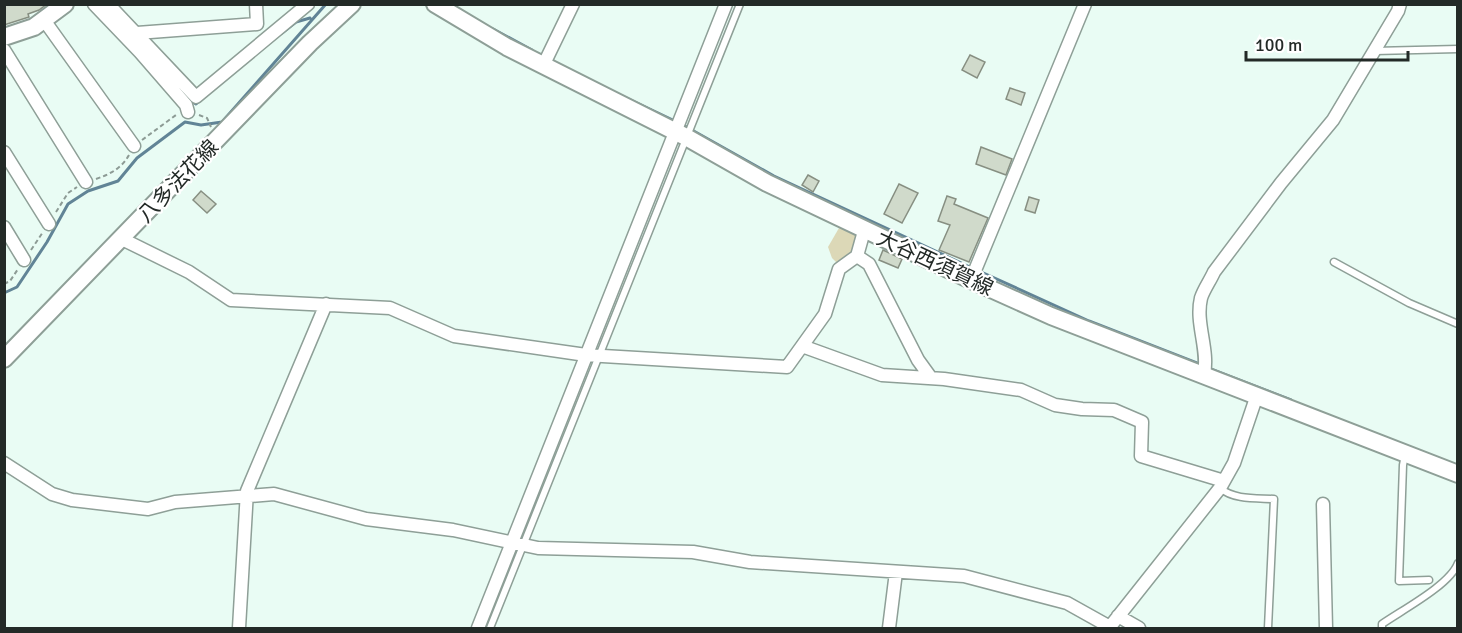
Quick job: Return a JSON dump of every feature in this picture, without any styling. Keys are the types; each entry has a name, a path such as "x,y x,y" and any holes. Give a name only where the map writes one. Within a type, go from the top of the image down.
{"main road":[{"path":"4,37 34,27 64,4"},
{"name":"八多法花線","path":"4,359 310,43 352,4"},
{"name":"大谷西須賀線","path":"435,4 507,47 680,134 767,183 864,231 1051,316 1458,474"}],"street":[{"path":"94,4 148,61 186,105 188,112"},
{"path":"108,4 196,97 308,4"},
{"path":"137,33 257,24 256,4"},
{"path":"543,66 573,4"},
{"path":"478,628 517,545 593,356 680,134 726,4"},
{"path":"971,280 1085,4"},
{"path":"1204,374 1206,363 1200,310 1201,299 1206,287 1214,272 1281,183 1334,120 1400,4"},
{"path":"44,20 134,146"},
{"path":"4,50 86,182"},
{"path":"4,152 49,224"},
{"path":"4,228 24,260"},
{"path":"122,239 189,272 231,300 390,308 454,336 593,356 787,367 825,314 839,268 857,256 864,231"},
{"path":"857,256 868,264 918,360 931,378"},
{"path":"239,628 246,496 327,304"},
{"path":"802,346 882,375 931,378 1021,390 1055,405 1114,410 1142,422 1141,456 1222,484"},
{"path":"4,463 52,494 72,500 148,509 175,502 274,494 366,519 453,530 517,545 693,552 750,562 964,576 1067,603 1109,628 1222,484 1234,463 1257,395"},
{"path":"1323,504 1326,628"},
{"path":"889,628 896,572"},
{"path":"1118,616 1139,628"}],"lane":[{"path":"680,134 740,4"},
{"path":"1374,51 1458,49"},
{"path":"1334,262 1409,303 1458,324"},
{"path":"1406,455 1403,465 1399,581 1429,580"},
{"path":"1222,484 1226,493 1235,496 1274,499 1268,628"},
{"path":"490,628 517,545"},
{"path":"1382,628 1382,624 1444,582 1454,572 1458,563"}],"path":[{"path":"4,284 10,281 68,193 86,182 110,174 123,165 134,146 176,114 188,112 207,118 218,140"}],"shaded area":[{"path":"839,228 857,234 859,244 840,266 832,258 828,247"}],"building":[{"path":"4,4 47,4 28,14 29,17 4,25"},
{"path":"970,55 985,62 977,78 962,70"},
{"path":"1010,88 1025,93 1021,105 1006,99"},
{"path":"981,147 1012,159 1006,175 976,164"},
{"path":"808,175 819,181 813,192 802,185"},
{"path":"899,184 918,193 902,223 884,214"},
{"path":"201,191 216,204 207,213 193,200"},
{"path":"947,196 956,199 954,204 988,218 969,262 939,250 950,225 938,221"},
{"path":"1029,197 1039,200 1035,213 1025,210"},
{"path":"883,250 902,259 898,268 879,260"}],"waterway":[{"path":"4,293 17,287 47,242 68,204 88,191 118,181 137,158 185,122 201,125 222,122 326,4"},
{"path":"282,33 296,22 310,18"},
{"path":"493,29 532,50"},
{"path":"618,94 677,122"},
{"path":"189,99 196,104 200,100"},
{"path":"683,125 774,176 972,268"},
{"path":"979,271 1089,321 1202,365"},
{"path":"1208,368 1291,400"},
{"path":"519,540 539,491"},
{"path":"484,628 517,547"}]}
